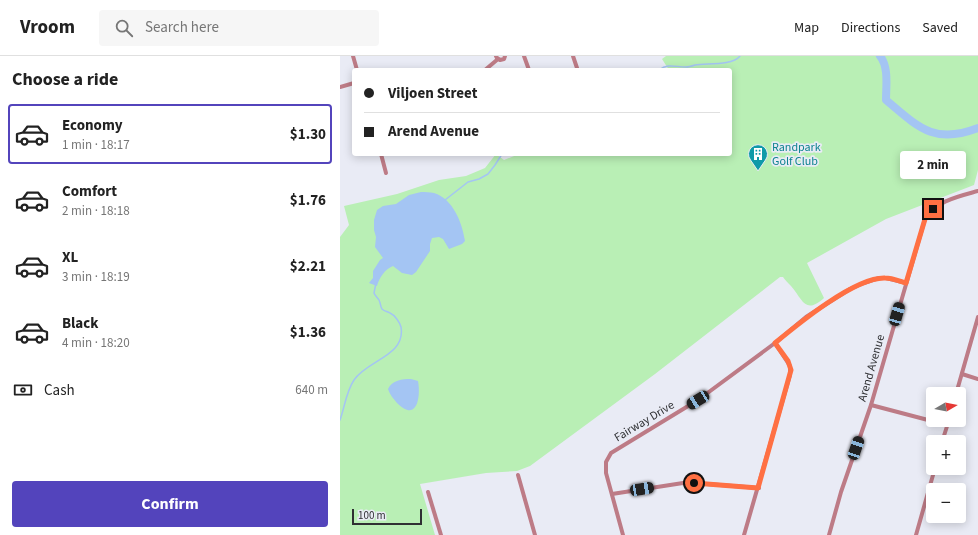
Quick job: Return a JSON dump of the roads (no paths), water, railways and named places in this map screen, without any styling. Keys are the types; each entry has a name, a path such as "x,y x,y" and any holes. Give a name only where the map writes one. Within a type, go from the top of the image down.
{"street":[{"path":"353,56 356,68"},
{"path":"487,68 497,58 503,60 505,56"},
{"path":"524,56 528,68"},
{"path":"573,56 577,68"},
{"path":"340,87 352,84"},
{"path":"381,156 386,173"},
{"name":"Arend Avenue","path":"829,535 841,492 872,405 925,219 933,209 944,202 978,191"},
{"name":"Fairway Drive","path":"612,494 607,478 606,467 608,458 615,450 698,400 775,343 806,317 855,287 872,280 886,278 906,283"},
{"path":"958,387 978,317"},
{"path":"744,535 791,370 788,361 775,343"},
{"path":"962,374 978,379"},
{"path":"872,405 926,419"},
{"path":"518,475 535,535"},
{"path":"916,535 933,475"},
{"path":"623,535 612,494 683,483 758,488"},
{"path":"428,492 441,535"}],"water":[{"path":"421,192 432,193 441,196 446,200 456,212 462,226 465,241 462,244 449,249 443,239 439,237 432,238 430,251 416,272 412,275 402,273 393,266 387,269 383,274 377,286 369,283 373,278 373,271 383,258 375,247 376,237 374,220 377,210 383,206 396,204 409,195"},
{"path":"411,379 418,381 419,394 416,406 409,410 397,403 388,389 395,382"}],"waterway":[{"path":"662,68 669,66 687,67 695,65 719,64 731,61 740,56"},
{"path":"880,56 883,60 886,71 886,100 908,118 918,125 938,134 950,135 963,133 978,128"},
{"path":"445,200 468,182 479,179 488,174 501,156"},
{"path":"340,420 347,394 354,380 360,373 392,351 398,345 401,337 401,327 398,321 392,314 382,309 379,300 374,294 376,283"}],"place":[{"name":"Randpark Golf Club","path":"758,171"}]}
